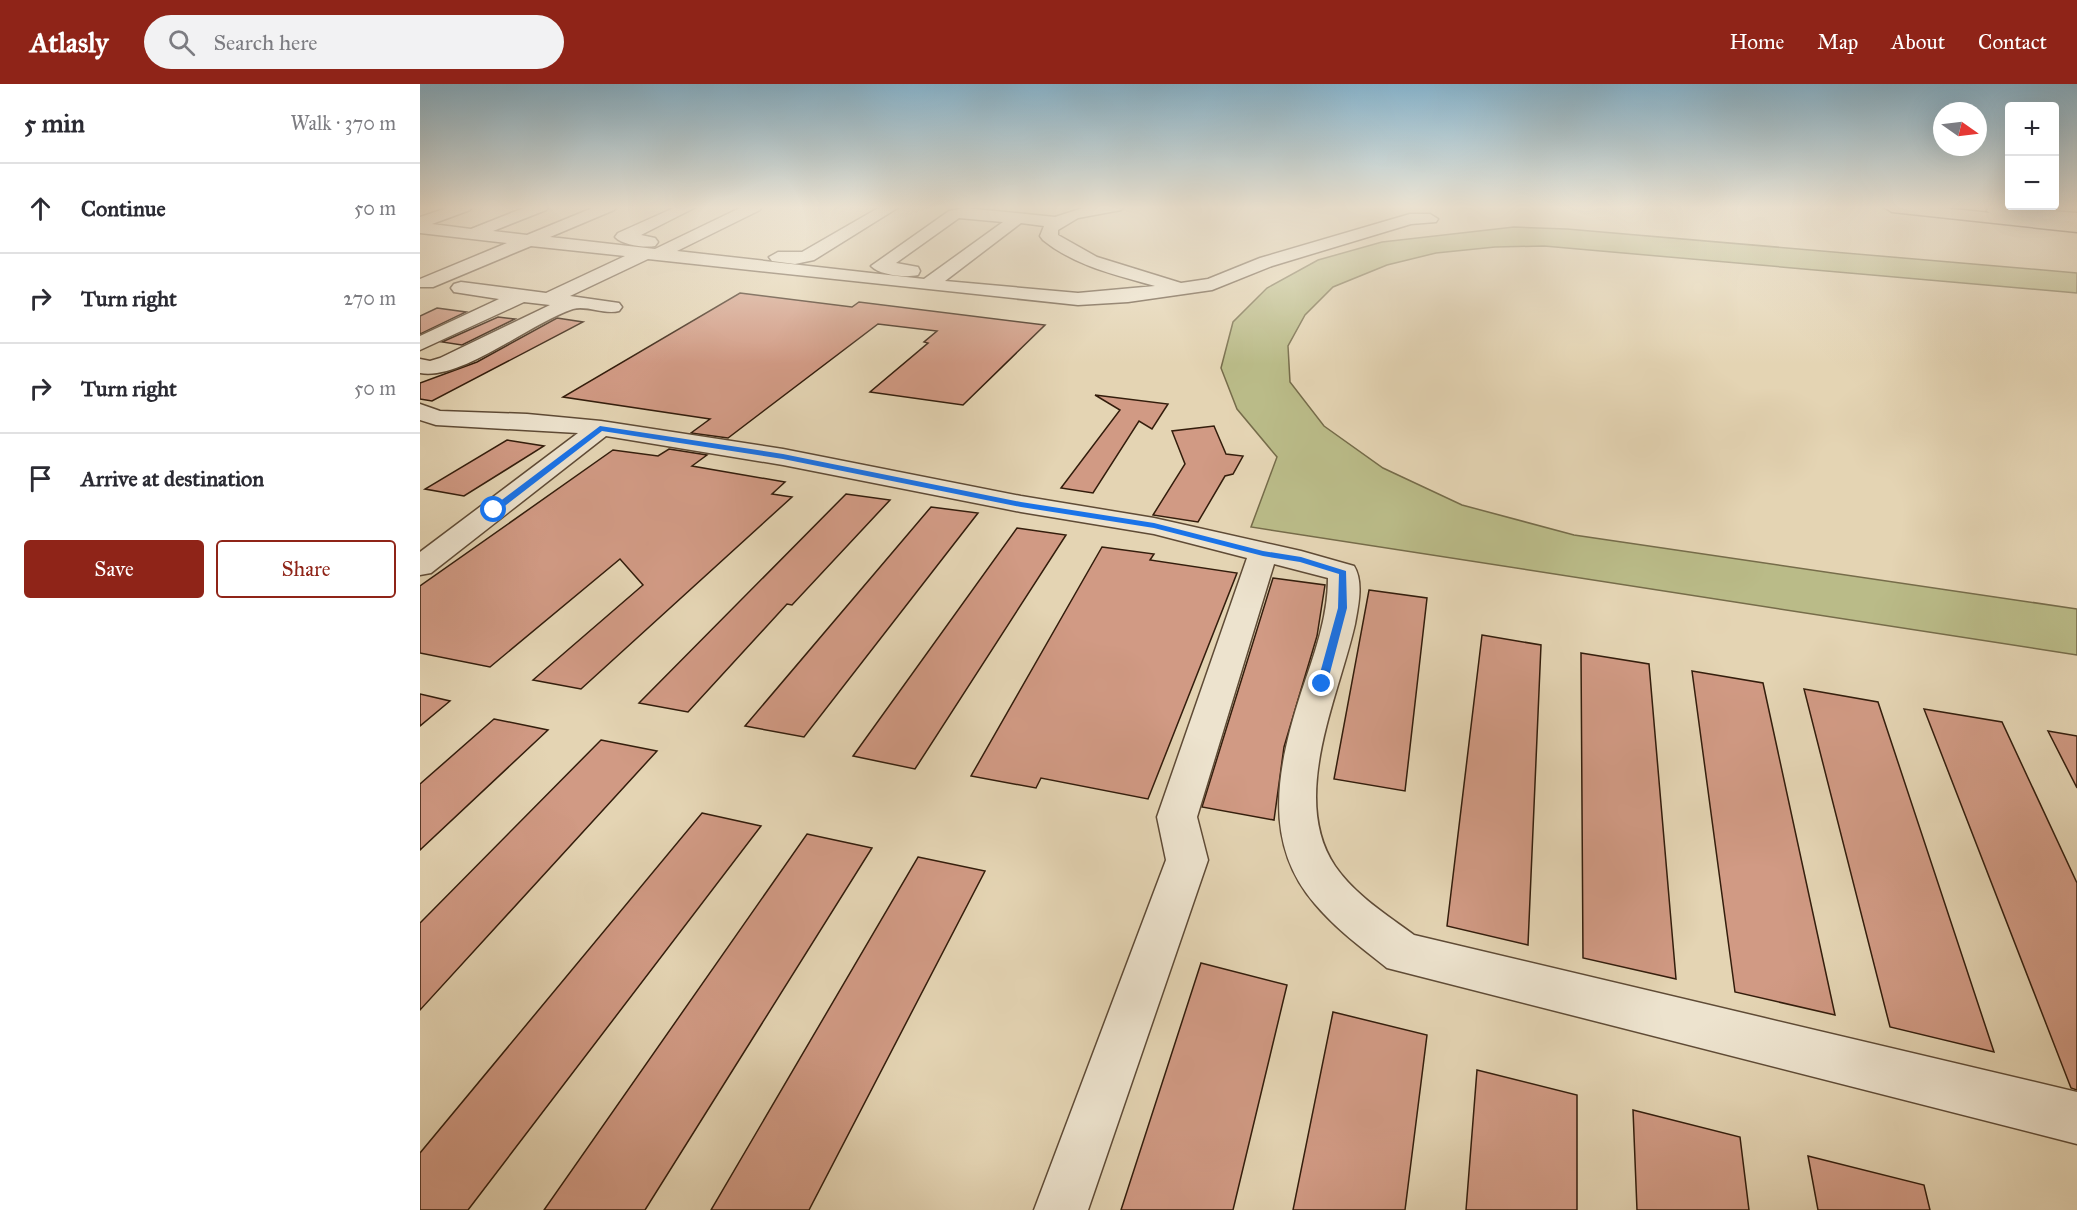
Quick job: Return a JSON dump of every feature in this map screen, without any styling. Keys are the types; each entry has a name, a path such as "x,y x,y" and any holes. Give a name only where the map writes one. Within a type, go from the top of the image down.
{"street":[{"path":"424,284 458,280 478,260"},
{"path":"548,299 626,260"},
{"path":"712,260 928,285 1078,299 1184,290"},
{"path":"753,265 763,260"},
{"path":"889,260 880,266 943,274"},
{"path":"928,285 962,260"},
{"path":"1091,260 1184,290 1191,297 1210,298 1223,292 1212,284 1274,260"},
{"path":"821,272 840,261"},
{"path":"424,284 458,280 522,295 612,307"},
{"path":"420,344 522,295"},
{"path":"420,366 430,368 448,363 572,302"},
{"path":"426,420 527,420 600,428 783,457 1021,504 1154,526 1301,560 1343,573 1342,608 1297,776 1295,810 1302,845 1321,880 1360,920 1403,953 2077,1118"},
{"path":"420,566 600,428"},
{"path":"1061,1210 1187,860 1177,817 1263,553"}],"green space":[{"path":"1318,260 1409,260 1387,265 1333,287 1305,315 1288,346 1290,382 1324,426 1383,468 1462,505 1574,535 2077,609 2077,655 1251,527 1277,457 1237,409 1221,368 1233,322 1267,288"},
{"path":"1698,260 1921,260 2077,273 2077,293"}],"building":[{"path":"740,293 852,307 859,302 1045,325 963,405 870,392 928,343 924,342 937,331 878,324 728,438 691,433 710,419 563,397"},
{"path":"437,308 466,312 420,334 420,316"},
{"path":"498,317 515,319 462,345 442,342"},
{"path":"557,318 583,322 432,401 420,399 420,383 477,362"},
{"path":"1095,395 1168,404 1152,429 1139,421 1093,493 1061,488 1120,410"},
{"path":"1214,426 1226,454 1243,456 1233,474 1225,476 1198,522 1153,515 1185,464 1172,431"},
{"path":"507,440 544,446 464,496 425,489"},
{"path":"669,449 707,455 692,466 785,482 772,494 792,497 581,689 533,680 643,585 620,559 490,667 420,653 420,586 613,450 658,456"},
{"path":"846,494 890,500 792,605 787,604 688,712 639,703"},
{"path":"931,507 978,513 804,737 745,726"},
{"path":"1017,528 1066,535 915,769 853,756"},
{"path":"1102,547 1154,554 1150,560 1237,573 1148,799 1041,778 1036,788 971,776"},
{"path":"1273,578 1325,585 1317,636 1284,747 1274,820 1202,807"},
{"path":"1369,590 1427,598 1405,791 1334,779"},
{"path":"1482,635 1541,645 1528,945 1447,926"},
{"path":"1581,653 1649,664 1676,979 1583,958"},
{"path":"1692,671 1763,683 1835,1015 1735,992"},
{"path":"1804,689 1878,702 1994,1052 1890,1027"},
{"path":"420,694 450,701 420,726"},
{"path":"1924,709 2002,722 2077,883 2077,1090 2071,1088"},
{"path":"494,719 548,730 420,850 420,784"},
{"path":"2048,731 2077,736 2077,788"},
{"path":"601,740 657,751 420,1010 420,923"},
{"path":"702,813 761,826 468,1210 420,1210 420,1153"},
{"path":"807,834 872,848 645,1210 544,1210"},
{"path":"918,857 985,871 809,1210 711,1210"},
{"path":"1201,963 1287,985 1233,1210 1121,1210"},
{"path":"1333,1012 1427,1035 1405,1210 1293,1210"},
{"path":"1477,1070 1577,1095 1577,1210 1466,1210"},
{"path":"1633,1110 1740,1137 1749,1210 1637,1210"},
{"path":"1808,1156 1924,1185 1930,1210 1818,1210"}],"route":[{"path":"494,510 600,428 783,457 1021,504 1154,526 1280,557 1301,560 1343,573 1342,608 1322,684"}]}
